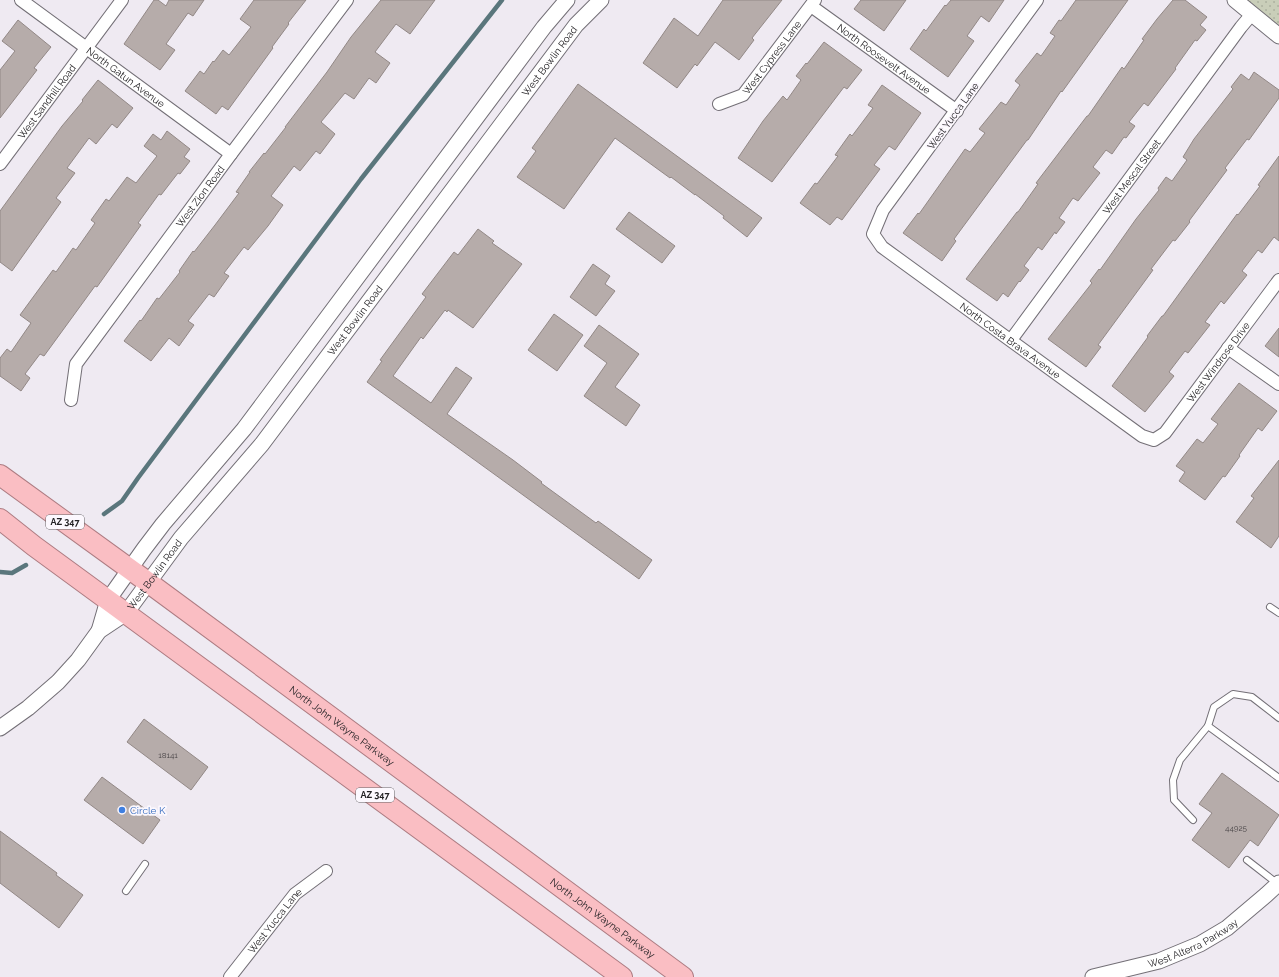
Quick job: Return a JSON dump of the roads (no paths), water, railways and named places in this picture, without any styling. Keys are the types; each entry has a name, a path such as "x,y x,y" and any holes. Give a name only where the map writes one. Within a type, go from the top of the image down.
{"highway":[{"name":"North John Wayne Parkway","path":"0,475 684,977"},
{"name":"AZ 347","path":"0,519 34,546 622,977"}],"street":[{"name":"North Gatun Avenue","path":"21,0 231,154"},
{"name":"West Sandhill Road","path":"0,164 122,0"},
{"name":"West Zion Road","path":"71,400 76,364 347,0"},
{"name":"West Bowlin Road","path":"0,728 28,708 58,682 78,660 99,631 108,600 130,569 164,524 244,429 544,27 567,0"},
{"name":"West Bowlin Road","path":"99,631 126,613 182,538 262,444 576,25 601,0"},
{"name":"West Yucca Lane","path":"873,234 883,210 1037,0"},
{"path":"1235,0 1279,36"},
{"name":"North Roosevelt Avenue","path":"813,3 956,111"},
{"name":"West Cypress Lane","path":"719,104 743,95 813,3"},
{"name":"West Mescal Street","path":"1011,340 1252,14"},
{"name":"North Costa Brava Avenue","path":"873,234 882,247 1142,436 1154,440"},
{"name":"West Windrose Drive","path":"1154,440 1165,433 1279,280"},
{"path":"1228,348 1279,384"},
{"name":"West Yucca Lane","path":"230,977 295,894 326,872"},
{"name":"West Alterra Parkway","path":"1093,977 1160,961 1200,944 1227,928 1279,884"}],"lane":[{"path":"1270,607 1279,613"},
{"path":"1193,820 1174,800 1173,780 1180,760 1208,726 1214,707 1233,694 1252,697 1279,718"},
{"path":"1208,726 1279,778"},
{"path":"1246,860 1279,884"},
{"path":"126,891 145,864"}],"waterway":[{"path":"104,514 122,501 361,179 502,0"},
{"path":"0,572 12,573 26,565"}],"place":[{"name":"Circle K","path":"122,810"}]}
